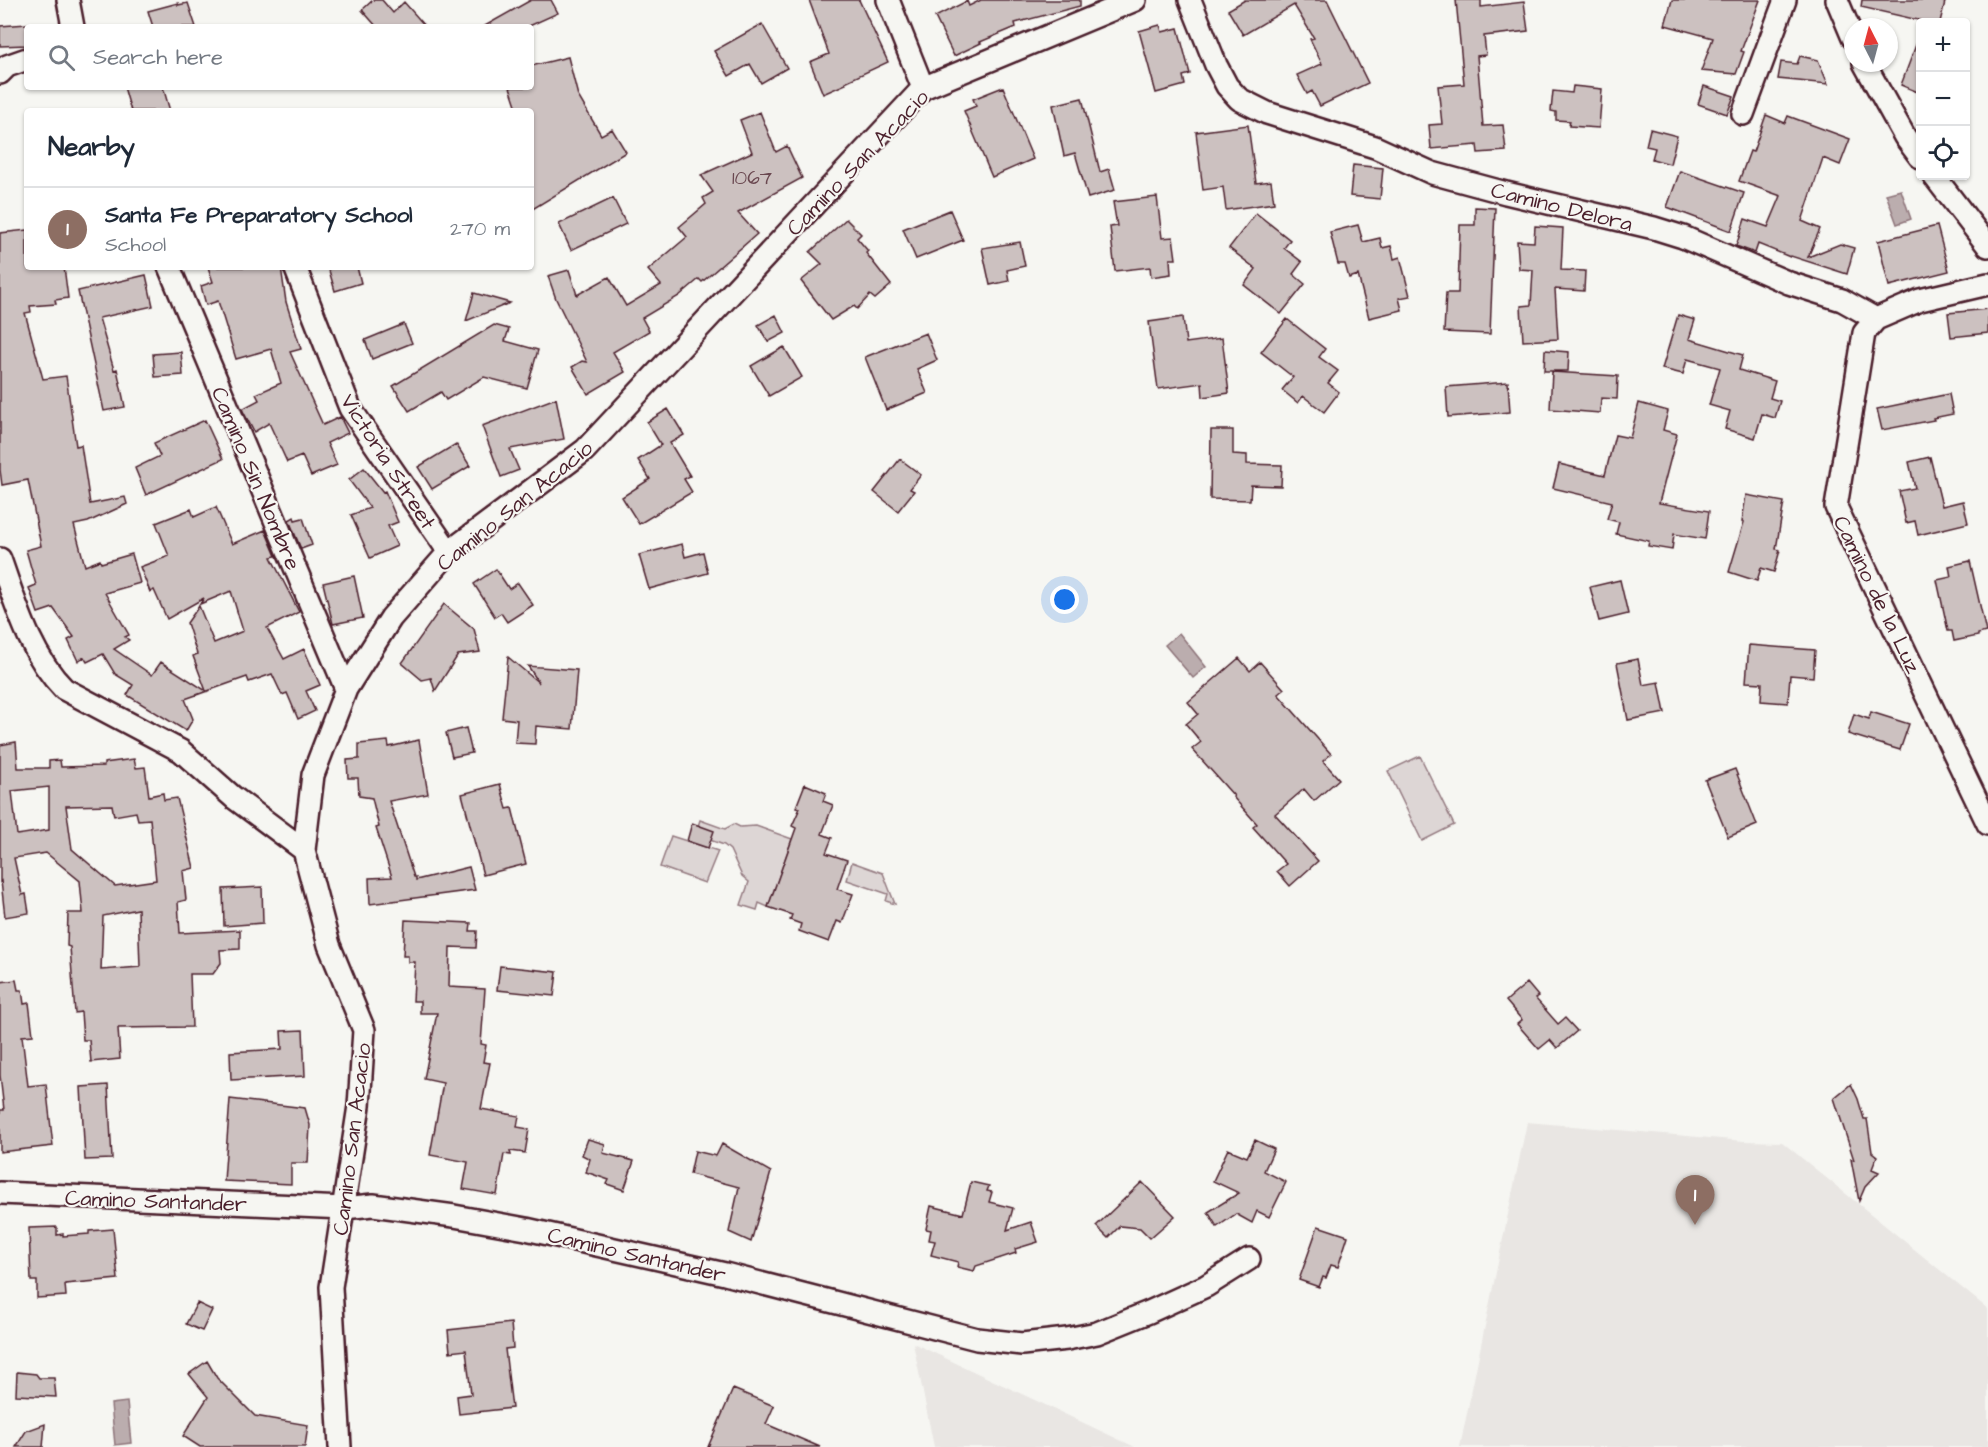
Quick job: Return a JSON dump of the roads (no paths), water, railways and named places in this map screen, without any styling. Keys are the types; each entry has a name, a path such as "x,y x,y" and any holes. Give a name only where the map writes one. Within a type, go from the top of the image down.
{"street":[{"path":"68,0 72,24"},
{"path":"888,0 923,88"},
{"name":"Camino San Acacio","path":"340,1447 331,1287 359,1106 364,1030 329,945 304,850 313,775 346,688 391,618 449,552 585,450 923,88 1135,0"},
{"name":"Camino Delora","path":"1190,0 1216,65 1227,86 1239,99 1267,113 1375,147 1432,173 1683,237 1789,283 1842,300 1876,319"},
{"path":"1743,114 1785,0"},
{"path":"1837,0 1845,18"},
{"path":"0,73 7,66 24,60"},
{"path":"1869,72 1916,152"},
{"path":"1937,180 1988,246"},
{"name":"Camino Sin Nombre","path":"170,270 346,688"},
{"name":"Victoria Street","path":"296,270 350,408 449,552"},
{"path":"1876,319 1920,300 1988,284"},
{"name":"Camino de la Luz","path":"1876,319 1864,333 1836,507 1988,824"},
{"path":"0,559 37,655 51,677 64,689 181,751 233,797 304,850"},
{"name":"Camino Santander","path":"0,1193 344,1208 373,1205 454,1216 526,1229 724,1274 977,1339 1022,1344 1067,1340 1097,1333 1206,1286 1249,1259"}],"place":[{"name":"Santa Fe Preparatory School","path":"1695,1225"}]}
